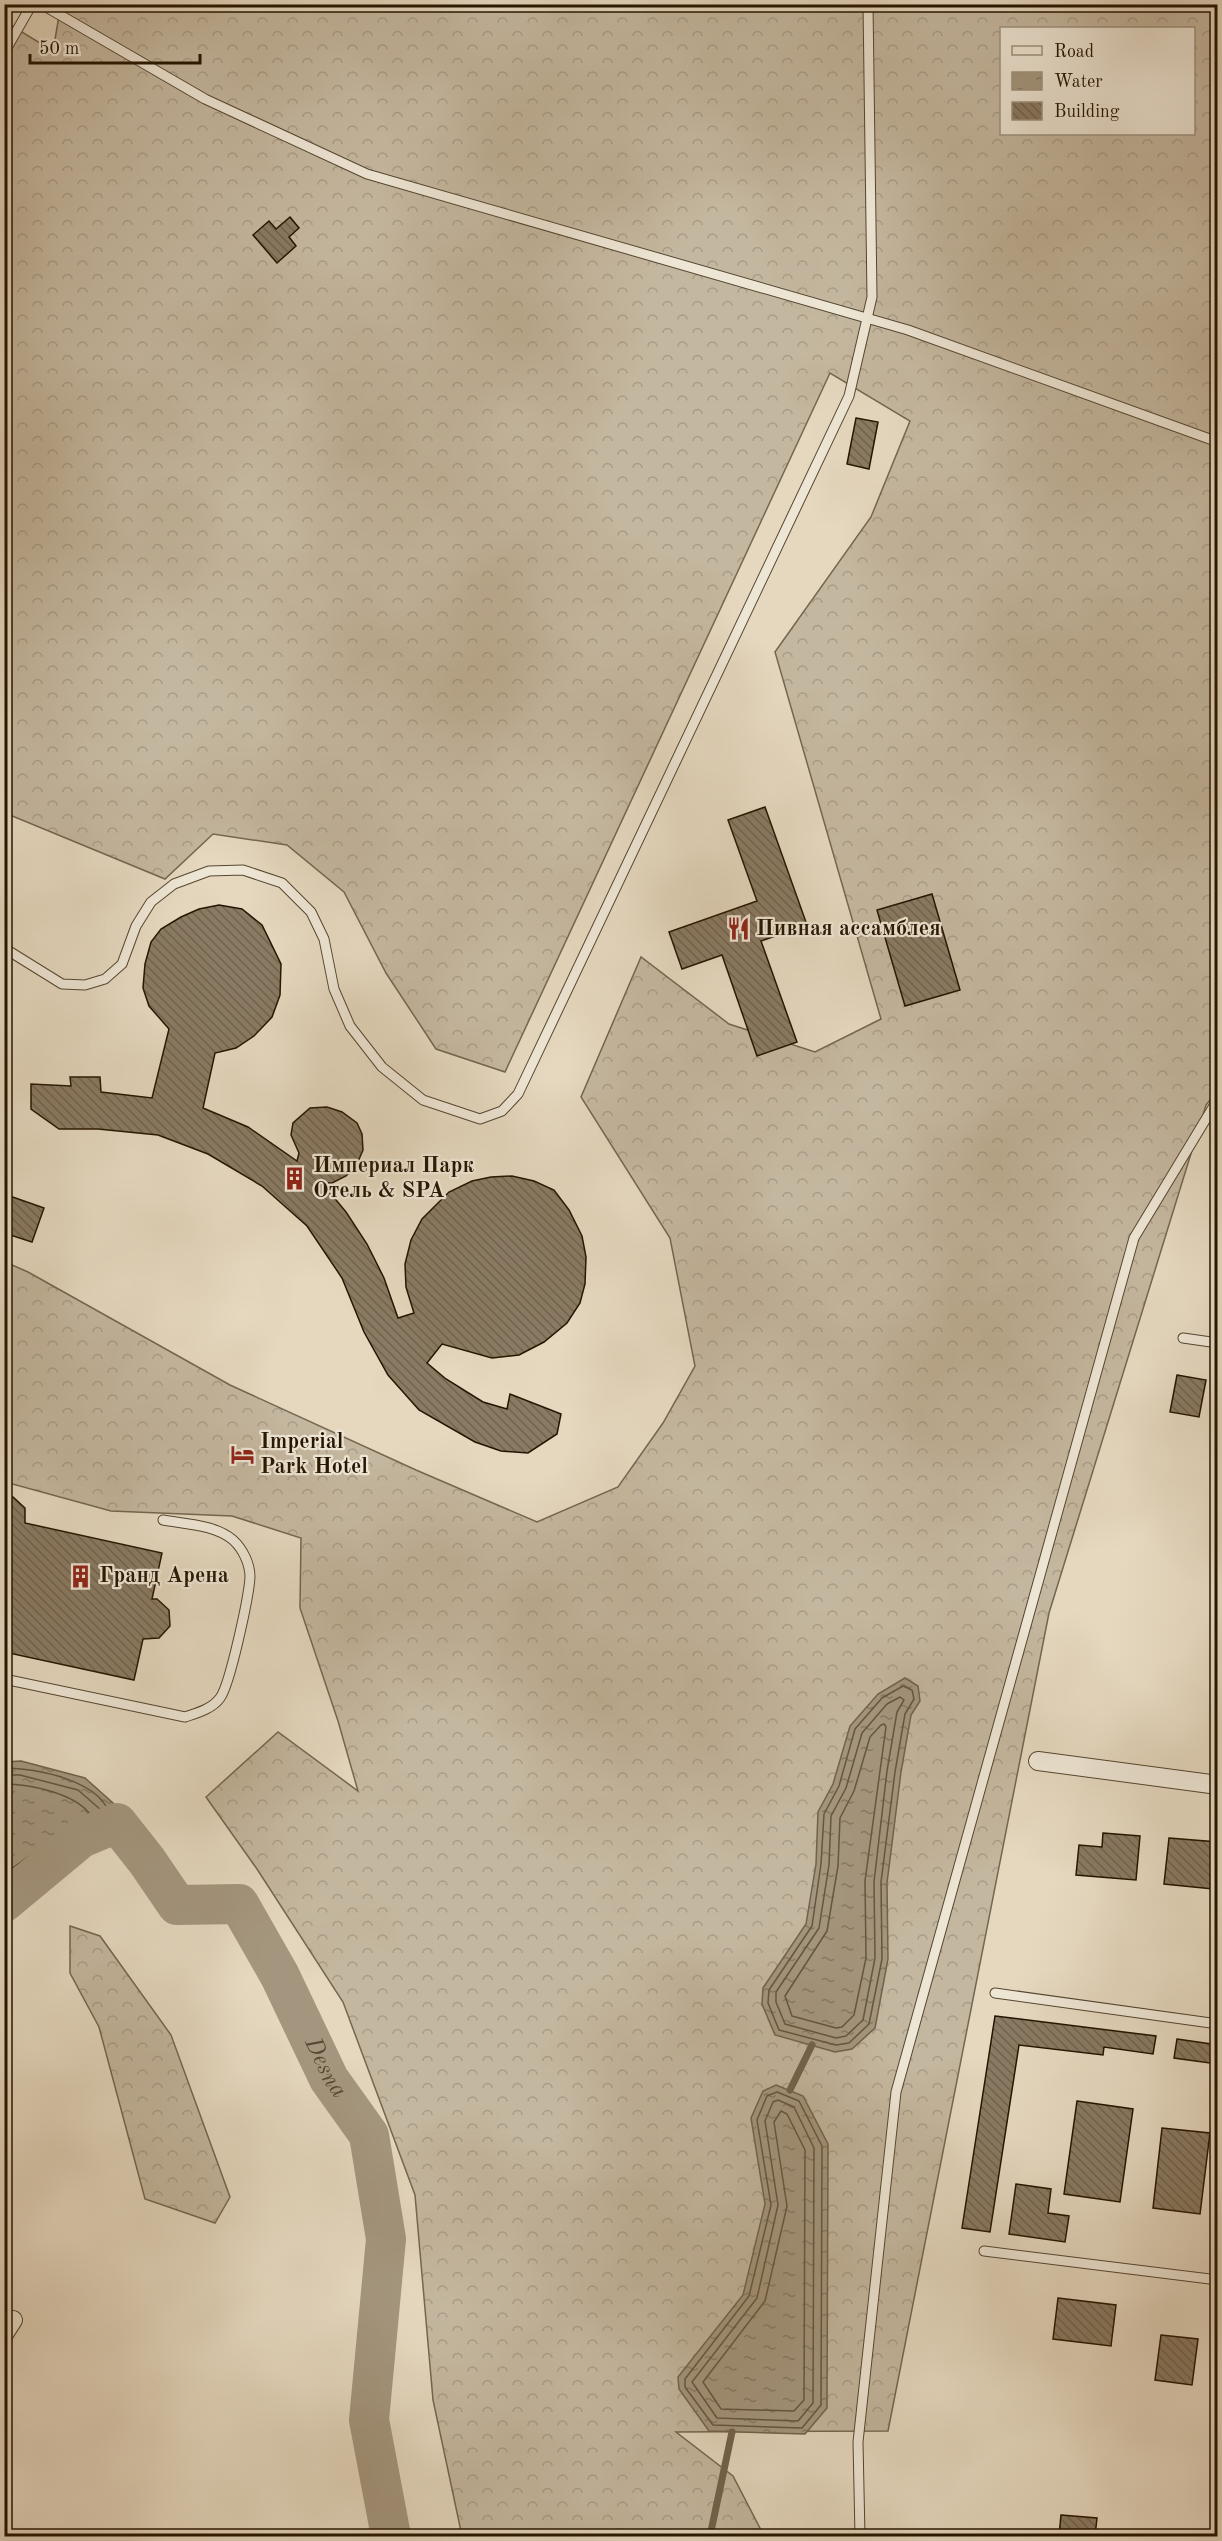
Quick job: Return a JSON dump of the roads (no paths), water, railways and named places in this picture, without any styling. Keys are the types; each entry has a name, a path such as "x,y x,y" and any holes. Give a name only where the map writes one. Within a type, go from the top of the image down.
{"street":[{"path":"1038,1761 1218,1785"}],"lane":[{"path":"4,53 32,4"},
{"path":"41,4 205,99 366,174 908,330 1218,442"},
{"path":"4,948 62,984 86,985 105,979 122,964 136,926 151,902 174,884 209,871 243,870 282,883 311,912 324,939 334,989 350,1026 382,1068 423,1100 480,1119 502,1111 518,1094 837,426 849,396 869,318 872,297 868,4"},
{"path":"860,2536 858,2442 896,2092 1134,1238 1218,1099"},
{"path":"1183,1338 1218,1343"},
{"path":"4,1679 184,1717 203,1712 220,1699 229,1681 250,1576 245,1555 233,1540 216,1530 164,1520"},
{"path":"995,1993 1218,2024"},
{"path":"984,2251 1218,2280"}],"water":[{"path":"905,1678 918,1686 920,1701 911,1715 901,1772 887,1883 888,1959 875,2028 852,2049 835,2052 775,2035 762,2004 763,1988 806,1924 816,1864 818,1812 833,1784 850,1726 878,1694"},
{"path":"21,1761 85,1778 114,1804 117,1823 5,1902 5,1762"},
{"path":"776,2085 803,2096 828,2144 827,2408 805,2434 709,2431 679,2389 678,2377 743,2295 765,2204 751,2118 763,2091"}],"waterway":[{"name":"Desna","path":"4,1902 81,1838 117,1823 177,1905 239,1904 280,1976 329,2079 369,2135 386,2239 369,2420 391,2536"},
{"path":"790,2090 812,2045"},
{"path":"710,2536 732,2432"}],"place":[{"name":"Пивная ассамблея","path":"738,929"},
{"name":"Империал Парк Отель & SPA","path":"295,1179"},
{"name":"Imperial Park Hotel","path":"242,1455"},
{"name":"Гранд Арена","path":"81,1576"}]}
